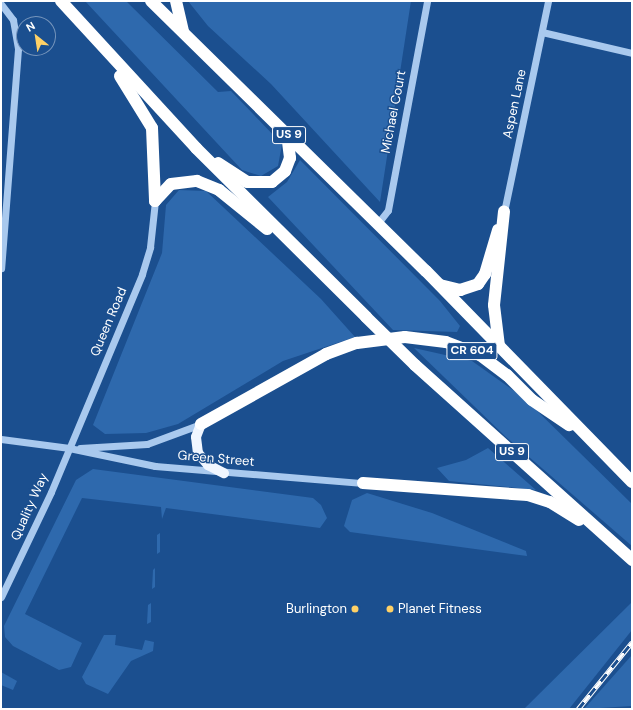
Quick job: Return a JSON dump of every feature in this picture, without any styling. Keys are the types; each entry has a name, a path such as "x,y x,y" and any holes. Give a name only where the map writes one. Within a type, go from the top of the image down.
{"highway":[{"name":"US 9","path":"61,1 104,50 196,148 296,250 415,365 632,560"},
{"name":"US 9","path":"151,1 440,285 632,482"},
{"path":"176,1 183,31"},
{"path":"104,50 152,128 155,201"},
{"path":"196,148 241,179 267,184 282,175 288,165 291,152 287,133"},
{"path":"155,201 166,187 176,182 205,183 219,190 296,250"},
{"path":"440,285 467,289 483,279 504,212"},
{"path":"499,346 494,305 504,212"},
{"name":"CR 604","path":"201,424 337,350 380,339 419,338 446,342 485,358 532,400 591,440"},
{"name":"CR 604","path":"363,483 528,495 560,507 608,540"}],"main road":[{"path":"201,424 196,437 198,453 208,465 224,473"}],"street":[{"name":"Michael Court","path":"378,224 388,210 427,1"},
{"name":"Aspen Lane","path":"504,212 548,1"},
{"path":"1,4 9,13 15,28 18,59 1,268"},
{"path":"542,32 632,53"},
{"name":"Queen Road","path":"69,448 146,265 155,201"},
{"name":"Green Street","path":"69,448 147,444 201,424"},
{"name":"Green Street","path":"1,439 69,448 121,461 224,473 363,483"},
{"name":"Quality Way","path":"1,597 69,448"}],"shaded area":[{"path":"85,1 126,1 218,92 231,91 282,144 278,166 261,176 242,170"},
{"path":"188,1 411,1 380,202 271,84 208,26"},
{"path":"300,160 440,301 460,326 457,332 393,330 268,197 287,182"},
{"path":"179,190 206,191 321,299 355,337 283,361 178,424 146,433 105,434 93,425 162,253 166,205"},
{"path":"414,348 472,361 524,398 632,504 632,546 506,437"},
{"path":"488,448 536,490 449,481 437,468 466,460"},
{"path":"93,469 313,498 321,505 327,518 320,528 166,508 162,519 161,507 82,498 25,614 82,643 71,667 59,670 13,646 5,637 4,626 76,480"},
{"path":"367,493 432,513 526,551 527,556 350,532 344,526 352,500"},
{"path":"160,533 160,552 157,554 157,535"},
{"path":"155,568 155,587 152,589 153,570"},
{"path":"632,602 632,630 569,709 524,709"},
{"path":"151,603 151,622 147,624 148,605"},
{"path":"104,635 116,635 115,645 142,650 145,640 154,642 153,651 131,661 108,694 86,684 82,677"},
{"path":"632,655 632,706 584,709"},
{"path":"1,672 17,681 13,690 1,685"}],"railway":[{"path":"578,709 632,642"}],"place":[{"name":"Burlington","path":"355,609"},
{"name":"Planet Fitness","path":"390,609"}]}
